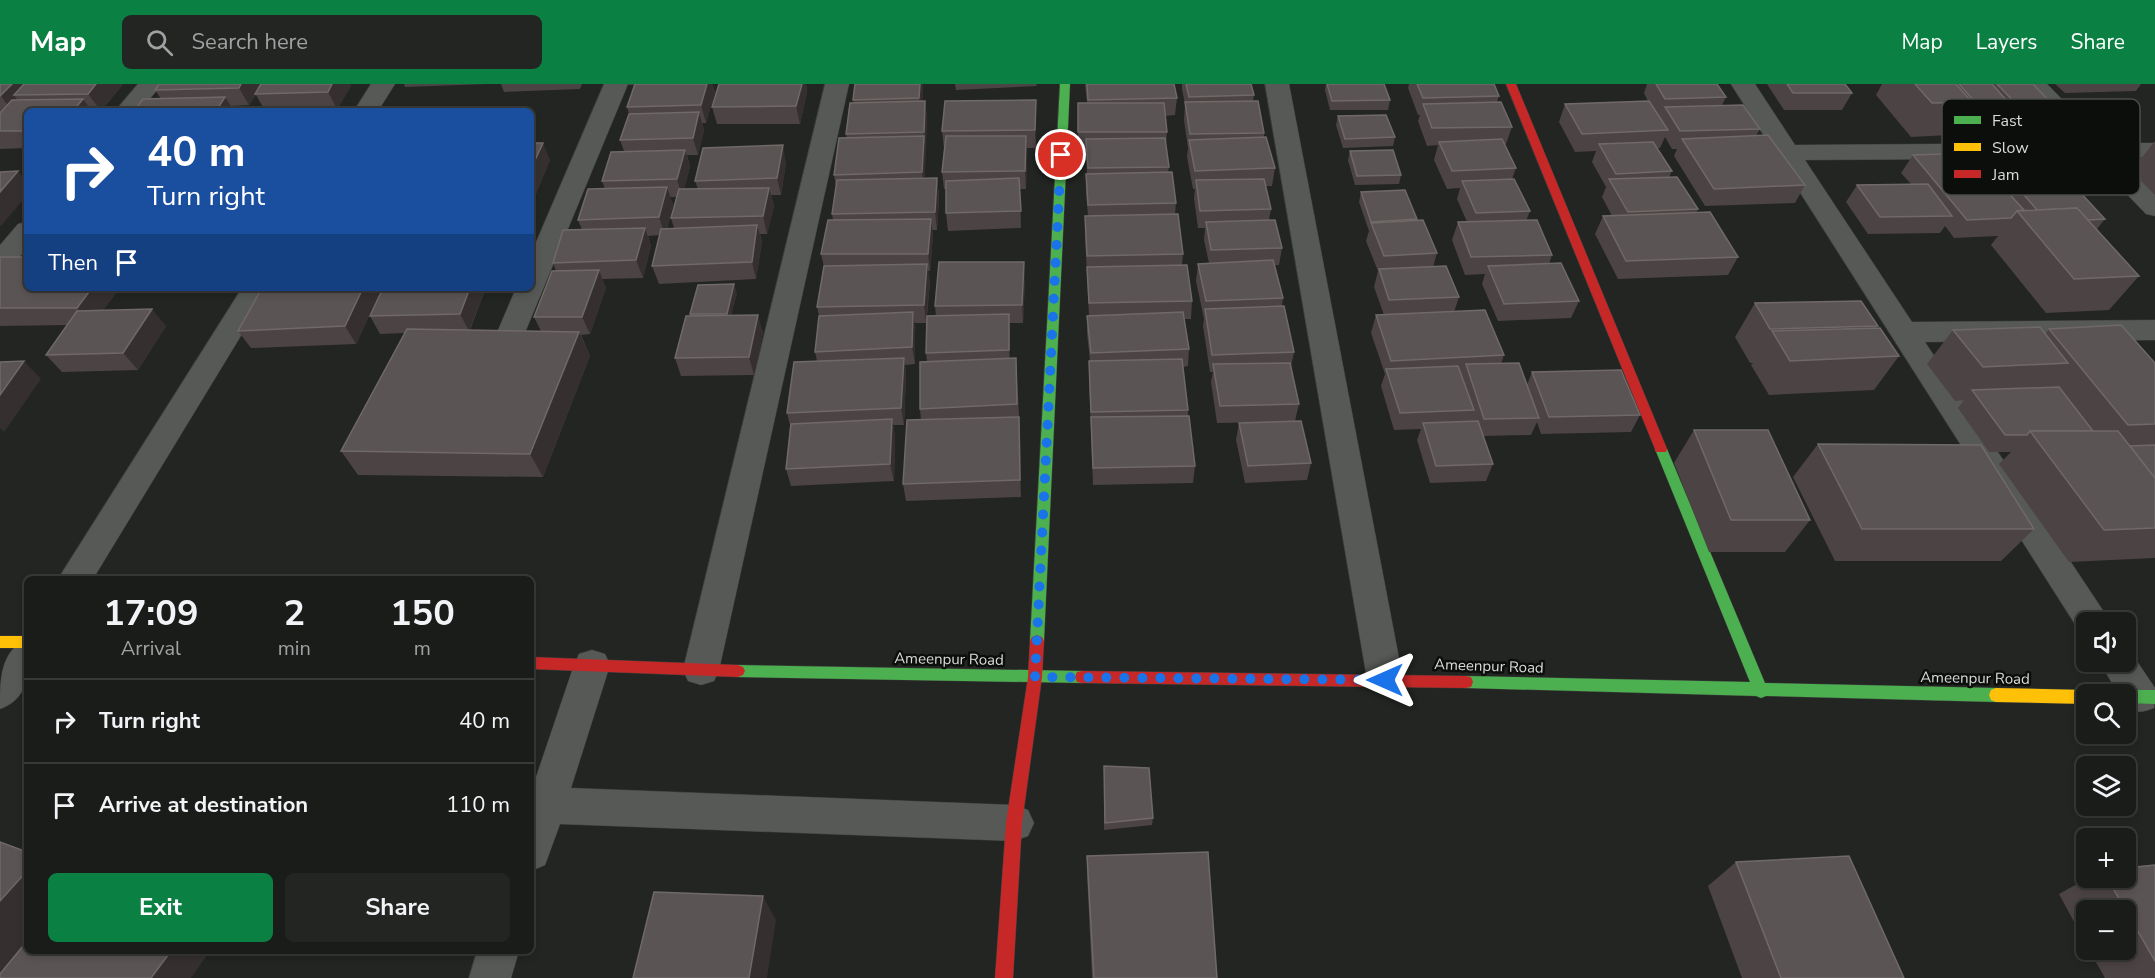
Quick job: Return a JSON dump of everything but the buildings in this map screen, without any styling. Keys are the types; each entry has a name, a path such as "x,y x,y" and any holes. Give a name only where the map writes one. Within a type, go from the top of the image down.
{"street":[{"path":"130,108 150,84"},
{"path":"368,108 383,84"},
{"path":"534,280 616,84"},
{"path":"701,670 837,84"},
{"path":"1004,978 1014,823 1035,677 1065,84"},
{"path":"1277,84 1385,680"},
{"path":"1511,84 1761,691"},
{"path":"1743,84 2085,612"},
{"path":"2034,84 2049,99"},
{"path":"1786,153 1942,152"},
{"path":"2140,192 2155,208"},
{"path":"0,262 24,234"},
{"path":"77,576 254,291"},
{"path":"510,335 529,291"},
{"path":"1903,332 2155,330"},
{"path":"0,642 24,642"},
{"path":"0,693 24,658"},
{"name":"Ameenpur Road","path":"534,663 701,670 1035,677 1385,680 1761,691 2076,696"},
{"path":"534,843 592,665"},
{"path":"2124,672 2140,697"},
{"path":"546,806 1014,823"},
{"path":"489,978 497,954"}],"traffic: fast":[{"path":"1037,641 1065,84"},
{"path":"1661,449 1761,691"},
{"path":"738,671 1082,677"},
{"path":"1466,682 1996,695"},
{"path":"2136,697 2155,697"}],"traffic: slow":[{"path":"0,642 24,642"},
{"path":"1996,695 2076,697"}],"traffic: jam":[{"path":"1511,84 1661,449"},
{"path":"1004,978 1014,823 1035,677 1037,641"},
{"path":"534,663 738,671"},
{"path":"1082,677 1466,682"}],"route":[{"path":"1061,155 1035,677 1385,680"}]}
